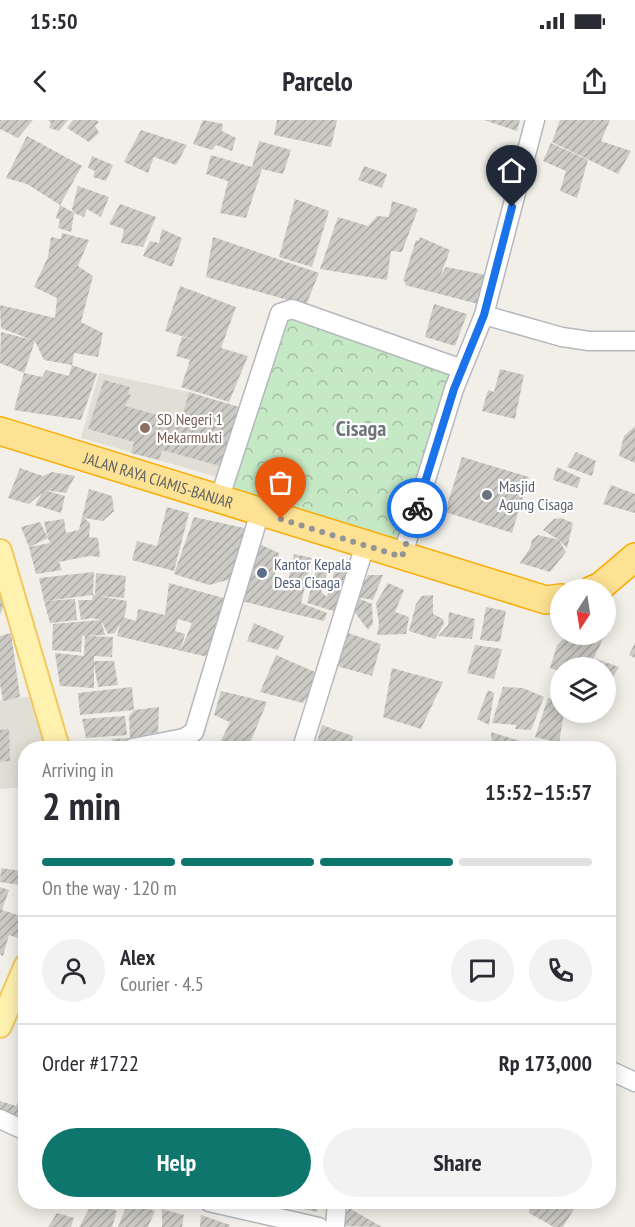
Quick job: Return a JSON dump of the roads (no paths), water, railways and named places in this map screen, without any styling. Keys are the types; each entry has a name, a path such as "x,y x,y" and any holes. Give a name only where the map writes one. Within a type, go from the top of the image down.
{"highway":[{"name":"JALAN RAYA CIAMIS-BANJAR","path":"0,431 402,557 550,599"},
{"path":"609,579 635,557"}],"main road":[{"path":"0,551 56,741"},
{"path":"0,1026 18,984"}],"street":[{"path":"402,557 462,369 484,315 535,120"},
{"path":"219,500 280,313 292,309 462,369"},
{"path":"484,315 562,337 589,341 635,341"},
{"path":"168,741 184,738 194,732 260,513"},
{"path":"304,741 365,545"},
{"path":"616,1073 635,1082"},
{"path":"0,1119 18,1127"},
{"path":"240,1209 319,1227"},
{"path":"335,1227 336,1209"}],"place":[{"name":"SD Negeri 1 Mekarmukti","path":"145,428"},
{"name":"Masjid Agung Cisaga","path":"487,495"},
{"name":"Kantor Kepala Desa Cisaga","path":"262,573"}],"district":[{"name":"Cisaga","path":"361,428"}]}
